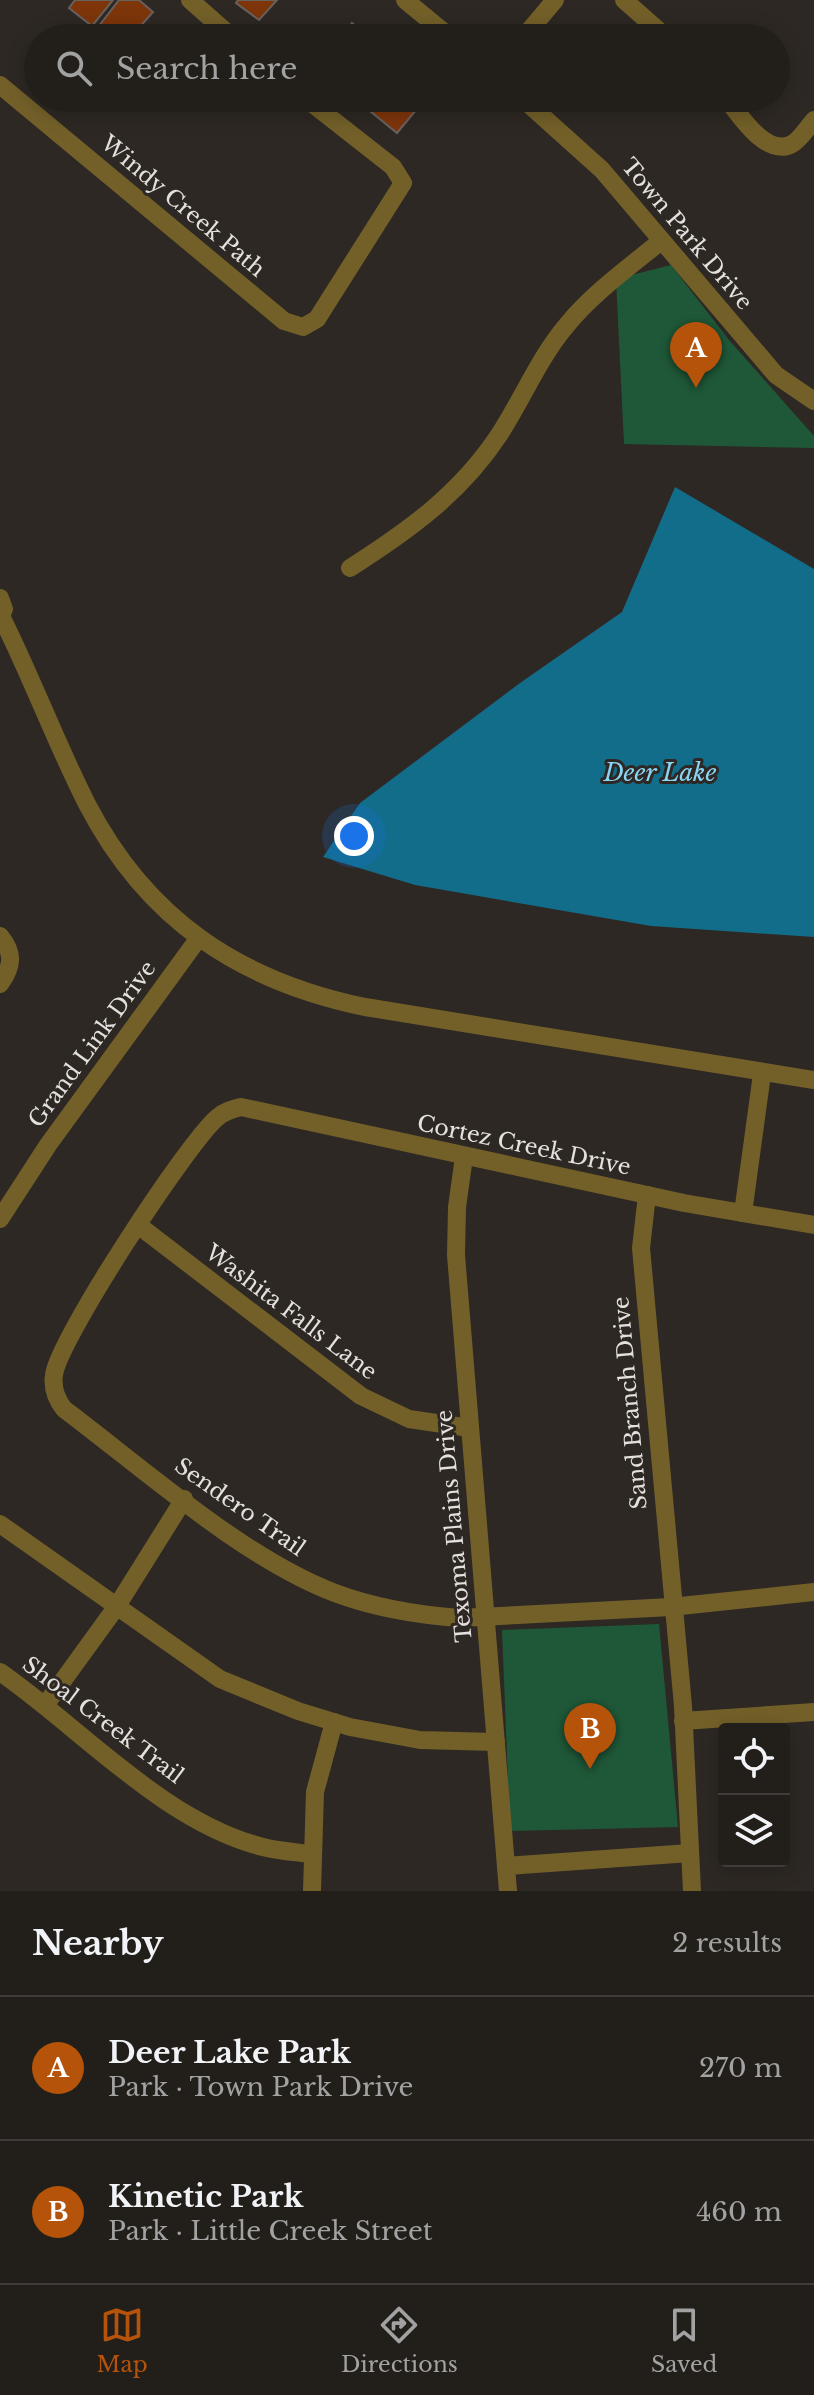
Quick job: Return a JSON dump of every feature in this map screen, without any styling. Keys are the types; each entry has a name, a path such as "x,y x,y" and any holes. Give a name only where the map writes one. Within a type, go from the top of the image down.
{"street":[{"path":"190,0 217,24"},
{"path":"405,0 434,24"},
{"path":"535,24 555,0"},
{"path":"624,0 651,24"},
{"name":"Windy Creek Path","path":"0,85 24,105"},
{"name":"Windy Creek Path","path":"32,112 284,321 303,327 317,319 403,183 393,167 323,112"},
{"name":"Town Park Drive","path":"538,112 602,170 776,375 814,401"},
{"path":"738,112 761,138 781,147 793,144 814,120"},
{"path":"350,568 419,524 463,482 498,437 564,328 595,295 661,241"},
{"path":"0,598 4,609 0,616 88,805 150,893 198,939 255,973 324,998 762,1074 814,1080"},
{"path":"0,936 12,956 11,970 0,984"},
{"name":"Grand Link Drive","path":"0,1217 48,1145 198,939"},
{"path":"743,1213 762,1074"},
{"name":"Cortez Creek Drive","path":"138,1225 211,1124 226,1112 257,1109 302,1123 464,1157 647,1195 814,1225"},
{"name":"Texoma Plains Drive","path":"464,1157 457,1207 456,1255 508,1891"},
{"name":"Sand Branch Drive","path":"647,1195 641,1248 685,1744 690,1853"},
{"name":"Sendero Trail","path":"138,1225 57,1364 55,1398 64,1409 259,1554 336,1594 427,1615 486,1616 671,1607 814,1592"},
{"name":"Washita Falls Lane","path":"138,1225 361,1396 409,1419 470,1428"},
{"path":"46,1704 117,1606 184,1499"},
{"path":"0,1524 220,1679 334,1722 420,1740 496,1742"},
{"name":"Shoal Creek Trail","path":"0,1672 46,1704 148,1789 209,1825 262,1847 311,1854"},
{"path":"683,1721 814,1712"},
{"path":"312,1891 315,1792 334,1722"},
{"path":"506,1866 690,1853 692,1891"}],"green space":[{"path":"671,265 729,340 814,436 814,448 624,444 616,279"},
{"path":"659,1624 678,1827 510,1831 502,1630"}],"water":[{"name":"Deer Lake","path":"675,487 814,569 814,937 651,926 415,885 323,857 360,803 520,683 622,612"}],"building":[{"path":"75,0 113,0 94,24 69,8"},
{"path":"119,0 139,0 153,12 142,24 100,24"},
{"path":"238,0 277,0 259,20 236,3"},
{"path":"371,112 414,112 397,133"}],"place":[{"name":"Deer Lake Park","path":"696,388"},
{"name":"Kinetic Park","path":"590,1769"}]}
